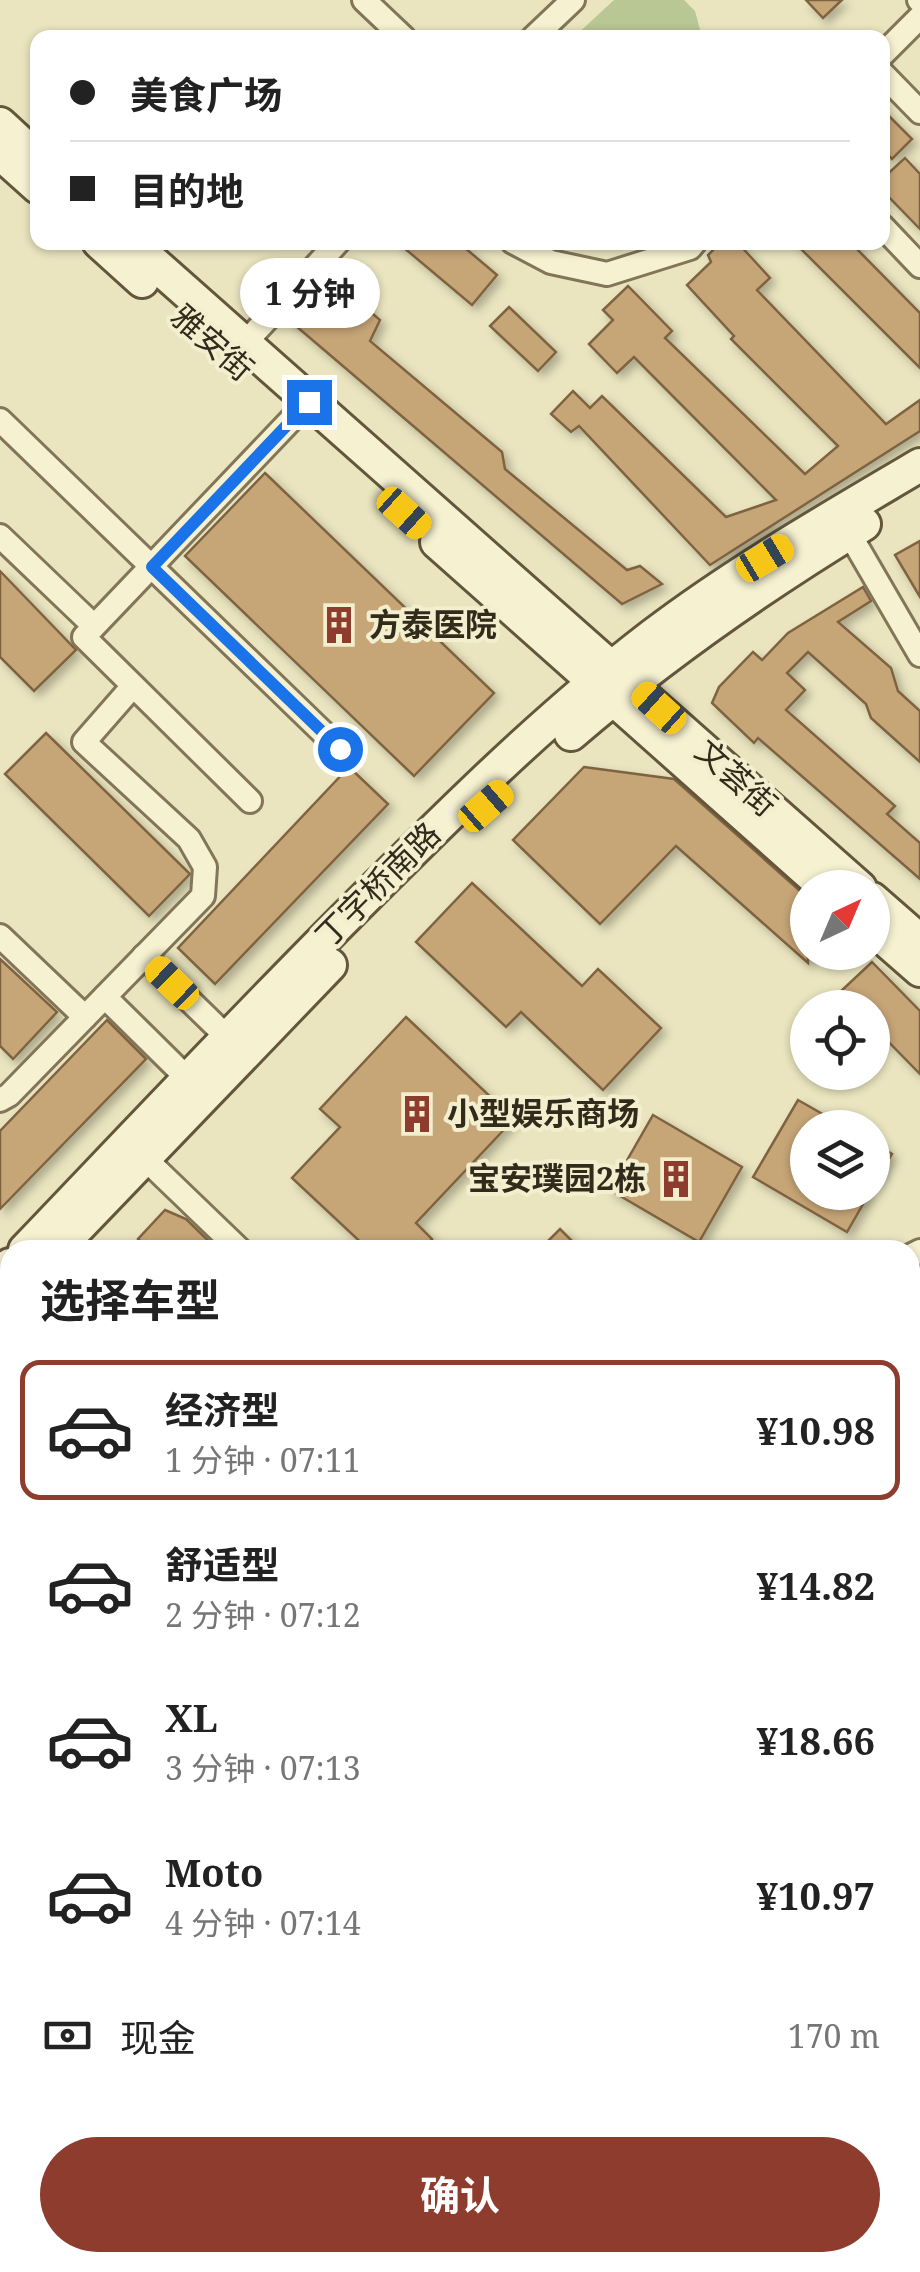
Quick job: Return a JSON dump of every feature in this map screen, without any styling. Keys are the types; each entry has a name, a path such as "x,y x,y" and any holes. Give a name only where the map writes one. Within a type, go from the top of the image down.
{"main road":[{"path":"0,124 20,167"},
{"name":"雅安街","path":"109,250 303,408 612,683"},
{"name":"雅安街","path":"139,250 244,344 303,408"},
{"name":"丁字桥南路","path":"843,524 920,465"},
{"name":"丁字桥南路","path":"36,1240 136,1150 612,683 719,588 843,524 920,490"},
{"name":"丁字桥南路","path":"64,1240 187,1078 226,1037 454,808 612,683"},
{"name":"文荟街","path":"612,683 807,870"},
{"name":"文荟街","path":"612,683 838,870"},
{"path":"890,915 920,941"},
{"path":"890,944 920,970"}],"street":[{"path":"364,0 396,30"},
{"path":"542,30 573,0"},
{"path":"890,47 920,18"},
{"path":"890,81 920,112"},
{"path":"890,234 920,266"},
{"path":"244,344 331,250"},
{"path":"528,250 551,262 607,274 684,250"},
{"path":"250,801 84,637 303,408"},
{"path":"0,420 340,749"},
{"path":"843,524 920,655"},
{"path":"0,536 94,626"},
{"path":"0,1100 203,896 206,882 200,854 84,742 133,686"},
{"path":"0,936 85,1017"},
{"path":"144,956 226,1037"},
{"path":"105,996 187,1078"},
{"path":"136,1150 230,1240"}],"green space":[{"path":"614,0 684,0 695,11 700,30 582,30"}],"building":[{"path":"806,0 842,0 823,18"},
{"path":"890,117 912,139 890,157"},
{"path":"905,158 920,174 920,229 890,198 890,172"},
{"path":"407,250 467,250 497,275 472,305"},
{"path":"713,250 744,250 770,278 757,290 886,424 920,400 920,431 710,565 579,426 571,432 551,414 573,391 590,408 602,396 726,517 776,500 634,357 617,373 589,344 613,320 603,310 628,286 672,331 665,338 805,474 838,446 731,339 734,336 687,285 711,262 708,255"},
{"path":"802,250 858,250 920,313 920,368"},
{"path":"328,275 380,320 370,341 502,452 505,469 627,570 640,566 662,584 622,604 289,320"},
{"path":"509,307 556,352 538,371 490,326"},
{"name":"方泰医院","path":"265,473 494,693 414,776 185,556"},
{"path":"920,541 920,597 895,555"},
{"path":"0,571 76,650 34,691 0,657"},
{"path":"863,587 871,601 838,622 891,668 898,691 920,711 920,762 871,718 866,704 808,652 787,673 805,690 786,710 895,806 887,814 920,843 920,879 758,738 754,743 712,703 719,687 753,652 762,660 788,633"},
{"path":"46,733 190,874 149,916 5,774"},
{"path":"349,767 388,804 215,984 178,948"},
{"path":"584,767 674,779 790,882 790,947 676,846 600,924 513,840"},
{"path":"472,883 582,986 598,969 661,1028 603,1090 521,1012 506,1027 416,942"},
{"path":"0,959 57,1012 13,1059 0,1046"},
{"path":"863,970 880,970 920,1011 920,1074 890,1043 890,990 842,990"},
{"name":"小型娱乐商场","path":"406,1017 514,1119 416,1223 431,1240 358,1240 292,1178 340,1127 320,1109"},
{"path":"107,1020 146,1059 0,1209 0,1131"},
{"path":"798,1100 816,1110 792,1110"},
{"path":"790,1114 790,1199 753,1177"},
{"name":"宝安璞园2栋","path":"653,1115 742,1167 700,1240 610,1190"},
{"path":"165,1210 186,1219 208,1240 139,1240"},
{"path":"809,1210 860,1210 847,1232"},
{"path":"560,1229 571,1240 549,1240"}],"place":[{"name":"方泰医院","path":"339,625"},
{"name":"小型娱乐商场","path":"417,1114"},
{"name":"宝安璞园2栋","path":"676,1179"}],"route":[{"path":"309,402 152,567 340,749"}]}
